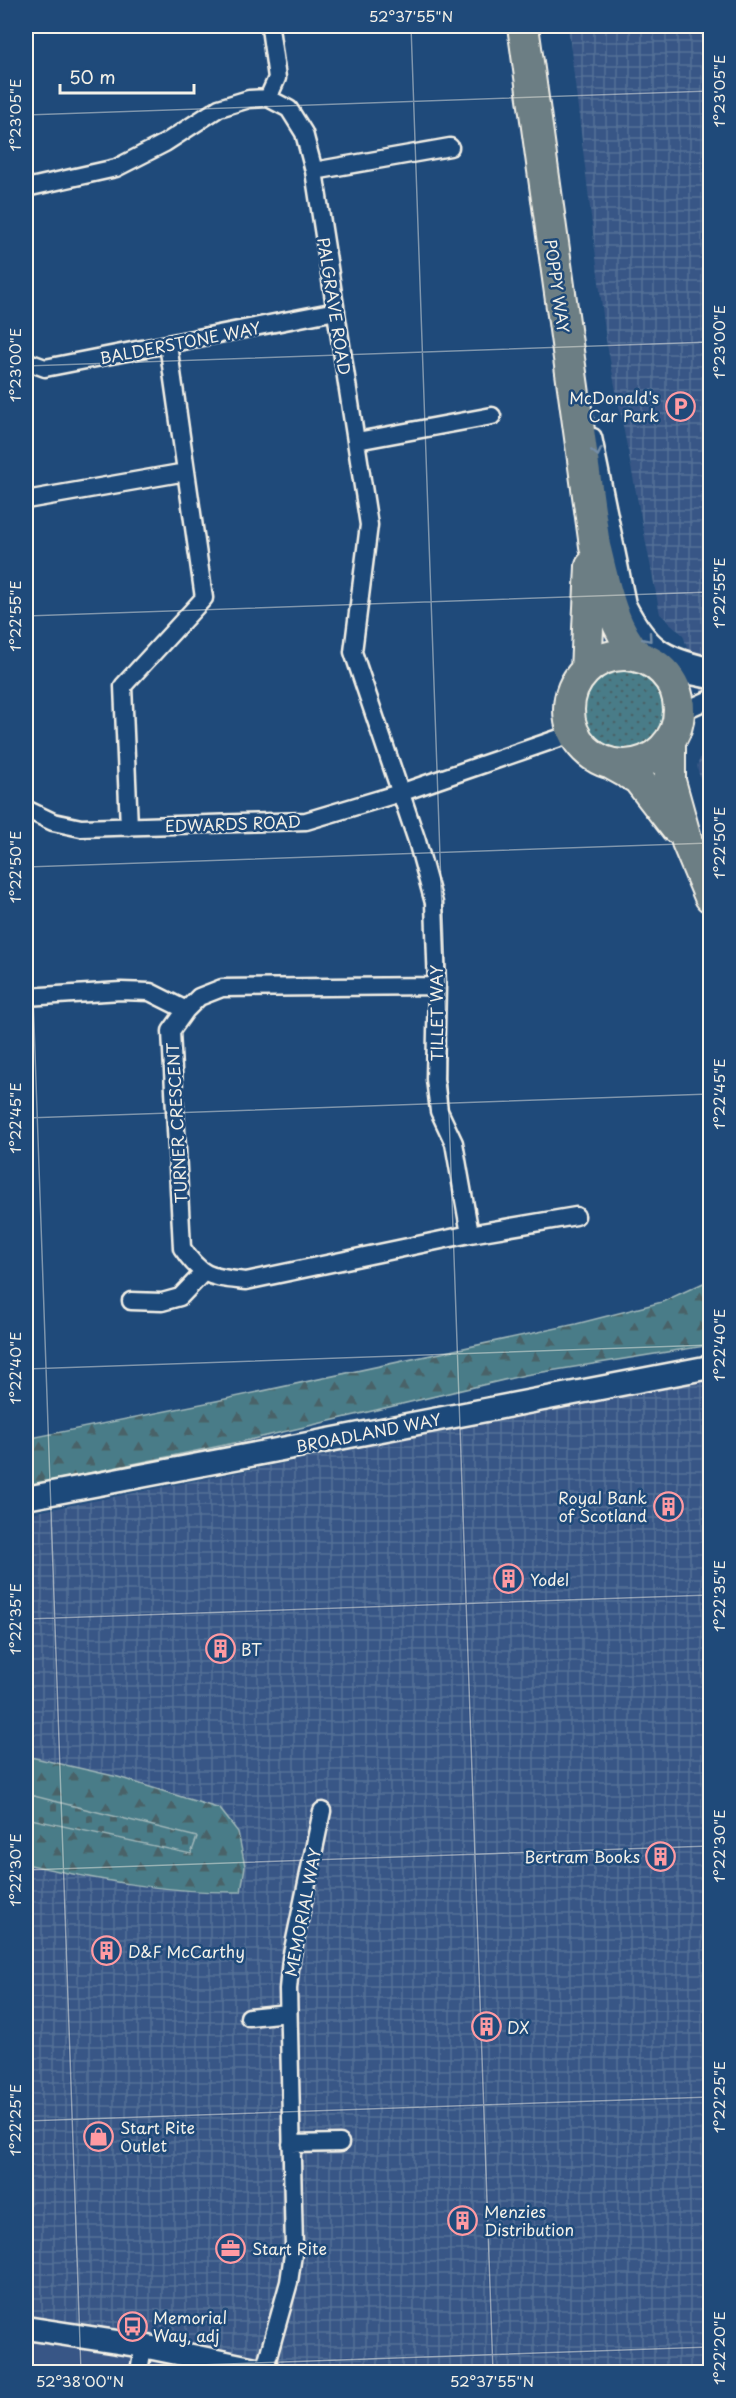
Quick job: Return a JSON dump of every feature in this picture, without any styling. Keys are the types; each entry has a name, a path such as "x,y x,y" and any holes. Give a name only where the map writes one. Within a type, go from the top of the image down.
{"highway":[{"name":"POPPY WAY","path":"523,26 595,546 613,616 624,640 650,663"},
{"path":"539,26 546,93 544,184"},
{"name":"POPPY WAY","path":"586,670 590,576 595,546"},
{"path":"687,842 638,779 596,757 583,746 574,733 569,716 570,699 576,684 586,670 601,660 619,655 650,663 672,683 678,698 670,781 687,842 711,897"},
{"path":"611,764 627,765 644,762 658,753 674,727"}],"street":[{"path":"26,188 116,168 165,143 219,108 249,99 268,98 277,78 270,28 273,26"},
{"name":"PALGRAVE ROAD","path":"268,98 289,109 304,133 314,171 369,525 353,652 400,793"},
{"path":"314,171 450,147"},
{"name":"BALDERSTONE WAY","path":"26,361 45,368 336,311"},
{"path":"565,335 597,451 627,604 638,625 657,648 680,660 711,666"},
{"path":"129,827 123,686 204,598 168,344"},
{"path":"357,441 492,416"},
{"path":"26,500 186,472"},
{"path":"650,663 711,680"},
{"path":"674,727 711,699"},
{"name":"EDWARDS ROAD","path":"26,809 53,822 81,828 306,821 400,793 574,733"},
{"name":"TILLET WAY","path":"400,793 417,841 434,903 437,986 435,1079 439,1111 454,1143 470,1234"},
{"name":"TURNER CRESCENT","path":"204,1272 195,1267 182,1248 171,1031 186,1010 199,997 222,988 437,986"},
{"path":"26,997 121,991 150,992 186,1010"},
{"path":"131,1301 162,1302 180,1297 204,1272 215,1278 246,1281 470,1234 576,1216"},
{"name":"BROADLAND WAY","path":"26,1498 711,1367"},
{"name":"MEMORIAL WAY","path":"267,2372 289,2282 294,2247 288,2013 291,1959 322,1811"},
{"path":"249,2017 288,2013"},
{"path":"291,2144 340,2143"},
{"path":"26,2328 143,2346 267,2372"},
{"path":"139,2373 143,2346"}],"shaded area":[{"path":"568,26 710,26 710,717 683,635 660,614 606,340"},
{"path":"710,731 710,821 697,766"},
{"path":"710,1379 710,2372 270,2372 26,2328 26,1514"},
{"path":"26,2328 270,2372 26,2372"}],"green space":[{"path":"623,671 638,674 651,683 660,696 663,711 660,726 651,739 638,748 623,751 608,748 595,739 586,726 583,711 586,696 595,683 608,674"},
{"path":"710,1280 710,1345 525,1375 249,1440 26,1486 26,1439 576,1324 662,1302"},
{"path":"26,1756 118,1777 220,1809 238,1832 245,1866 241,1892 159,1888 26,1864"},
{"path":"26,1794 197,1837 191,1854 26,1818"}],"place":[{"name":"McDonald's Car Park","path":"680,406"},
{"name":"Royal Bank of Scotland","path":"668,1506"},
{"name":"Yodel","path":"509,1579"},
{"name":"BT","path":"220,1649"},
{"name":"Bertram Books","path":"661,1856"},
{"name":"D&F McCarthy","path":"107,1951"},
{"name":"DX","path":"486,2027"},
{"name":"Start Rite Outlet","path":"99,2136"},
{"name":"Menzies Distribution","path":"463,2220"},
{"name":"Start Rite","path":"231,2248"},
{"name":"Memorial Way, adj","path":"132,2326"}]}
